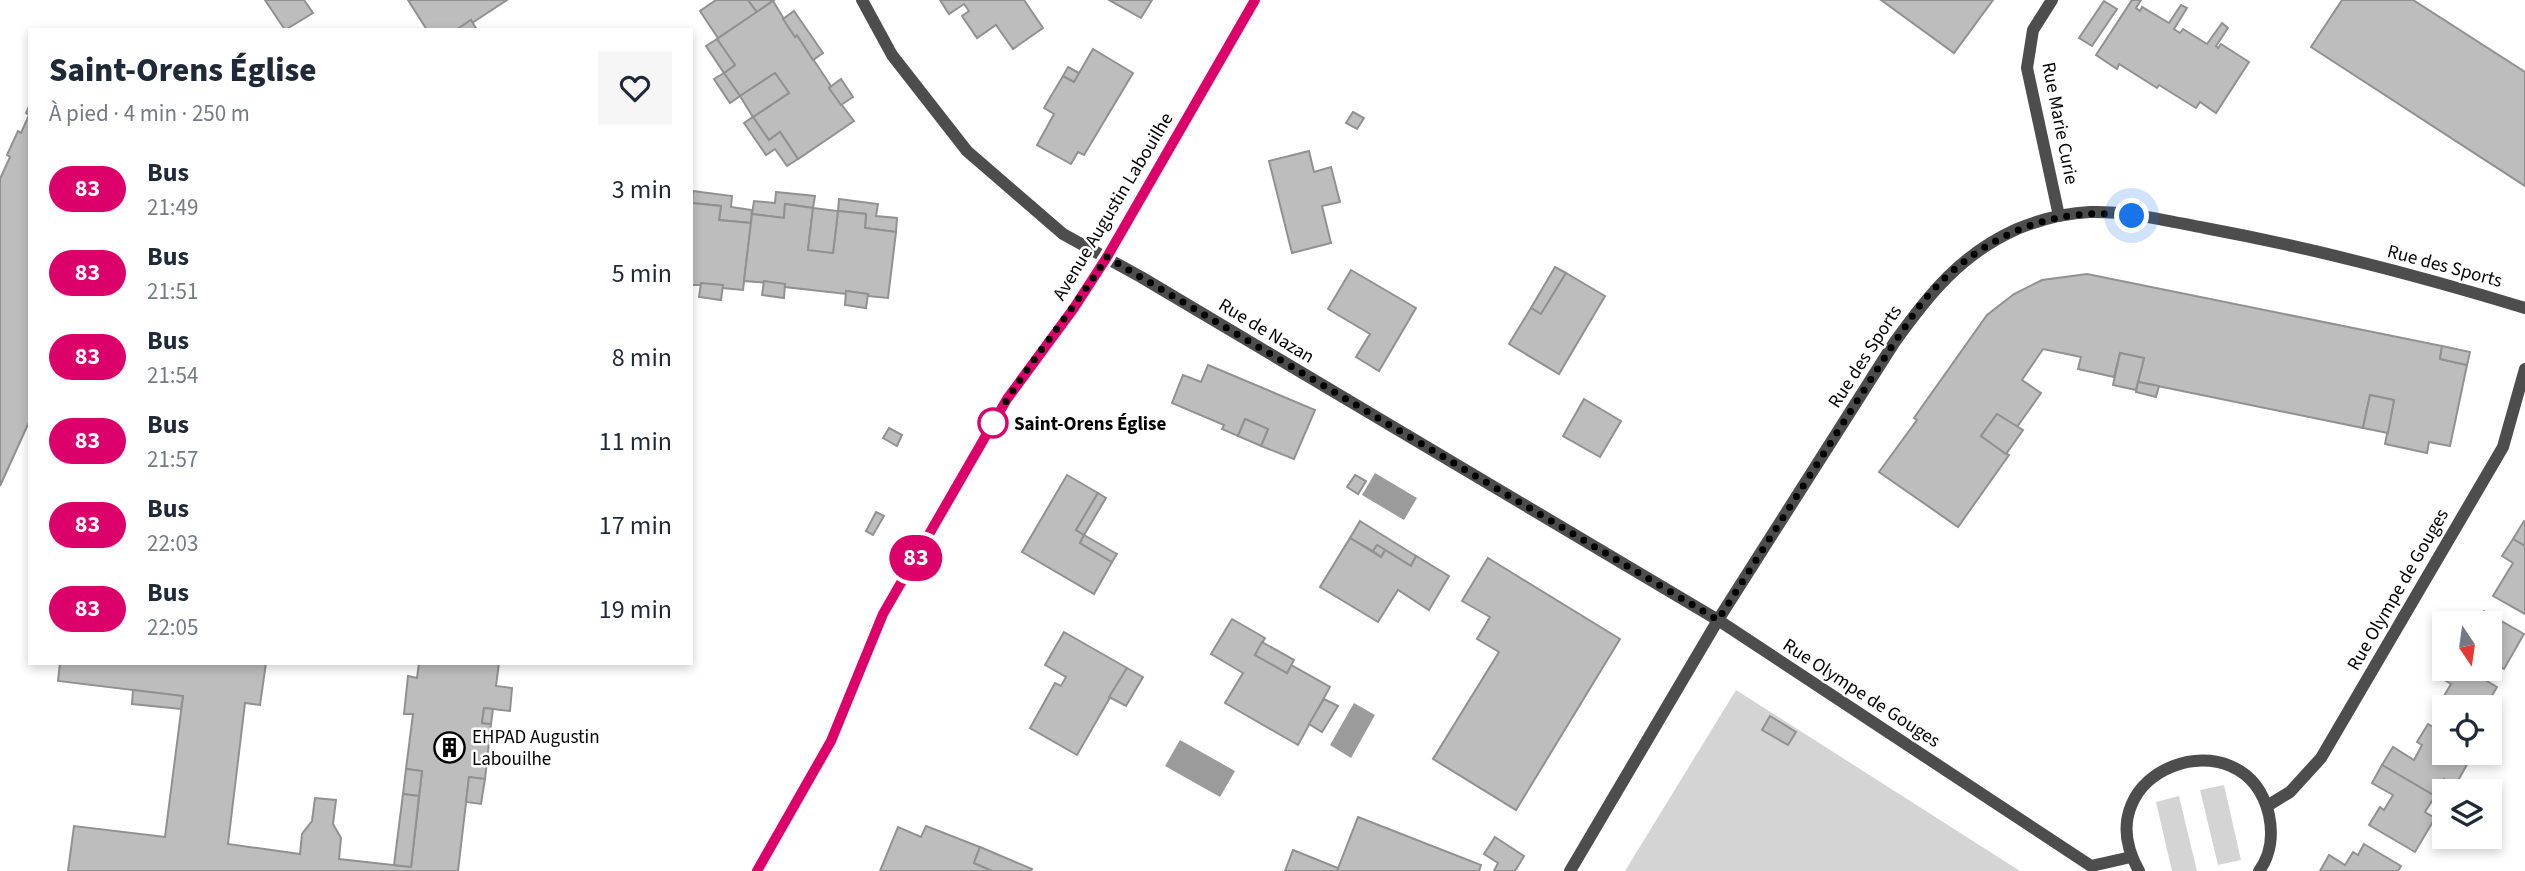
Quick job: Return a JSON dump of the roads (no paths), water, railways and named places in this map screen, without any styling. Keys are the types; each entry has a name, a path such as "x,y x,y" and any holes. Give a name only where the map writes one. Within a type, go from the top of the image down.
{"street":[{"name":"Rue de Nazan","path":"862,0 892,55 967,151 1063,234 1107,257 1718,620"},
{"name":"Avenue Augustin Labouilhe","path":"757,871 831,741 883,614 1007,399 1074,308 1107,257 1255,0"},
{"name":"Rue Marie Curie","path":"2052,0 2033,30 2027,68 2059,216"},
{"name":"Rue des Sports","path":"1570,871 1718,620 1894,343 1925,299 1946,276 1978,250 2018,228 2059,216 2088,212 2112,213 2245,236 2431,279 2525,308"},
{"name":"Rue Olympe de Gouges","path":"2267,806 2290,792 2321,758 2503,447 2525,369"},
{"name":"Rue Olympe de Gouges","path":"1718,620 2091,866 2131,857"},
{"path":"2139,871 2131,857 2127,837 2129,816 2136,797 2148,780 2164,768 2184,761 2204,760 2225,764 2242,774 2257,789 2267,806 2272,827 2270,847 2259,871"}],"place":[{"name":"Saint-Orens Église","path":"993,423"},
{"name":"EHPAD Augustin Labouilhe","path":"449,747"}]}
